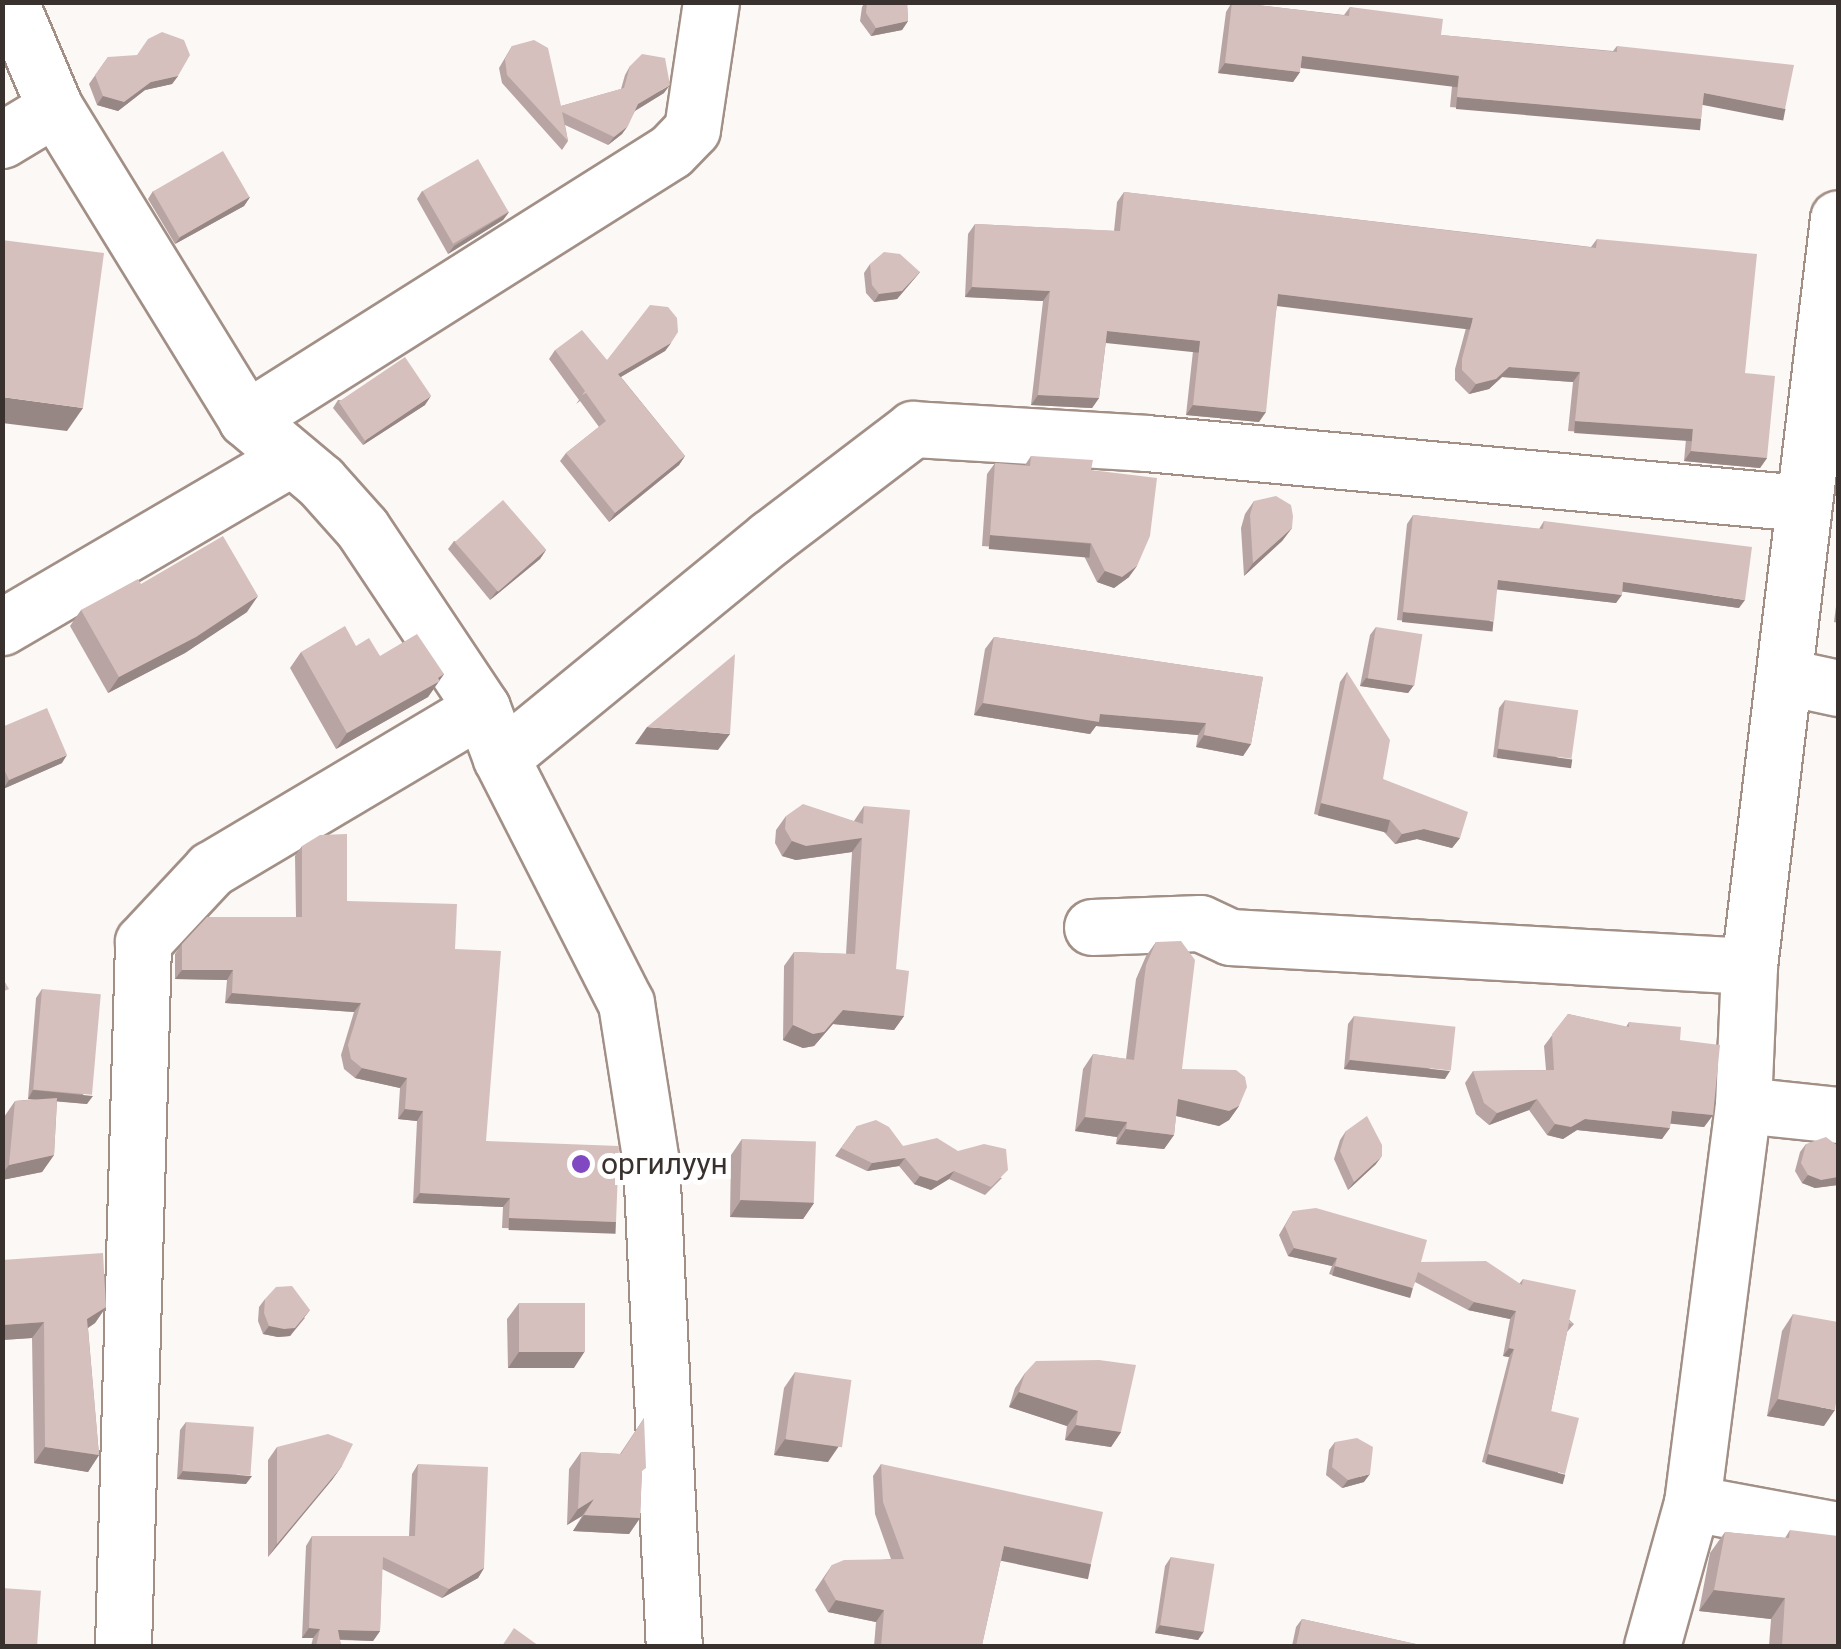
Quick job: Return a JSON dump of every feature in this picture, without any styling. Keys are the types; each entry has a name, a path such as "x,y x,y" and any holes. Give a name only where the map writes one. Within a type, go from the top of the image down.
{"street":[{"path":"10,2 55,108 246,419 288,459 320,481 362,528 482,708 501,758 626,1003 651,1162 674,1646"},
{"path":"246,419 671,151 692,130 711,2"},
{"path":"2,140 55,108"},
{"path":"1652,1646 1692,1503 1744,1106 1749,966 1813,682 1802,504 1838,218"},
{"path":"501,758 770,538 913,430 1146,443 1802,504"},
{"path":"2,626 288,459"},
{"path":"123,1646 143,942 210,868 482,708"},
{"path":"1092,927 1200,923 1230,937 1749,966"},
{"path":"1744,1106 1838,1115"},
{"path":"1692,1503 1838,1530"}],"building":[{"path":"867,2 907,2 908,21 876,28 866,13"},
{"path":"1232,2 1349,16 1350,7 1443,19 1441,35 1617,52 1617,46 1794,65 1785,109 1704,93 1701,119 1457,97 1459,76 1302,56 1300,72 1225,63"},
{"path":"162,32 184,40 190,55 178,76 151,82 124,102 103,96 95,75 108,57 137,55 148,39"},
{"path":"534,40 548,48 561,106 624,88 630,66 642,54 665,58 670,85 638,104 628,126 614,137 562,112 568,141 507,75 505,59 512,46"},
{"path":"223,151 250,197 179,237 153,192"},
{"path":"478,159 508,212 453,244 423,191"},
{"path":"1124,192 1596,248 1597,239 1757,254 1745,373 1775,376 1767,458 1691,451 1693,429 1575,421 1580,372 1509,367 1496,379 1476,384 1462,370 1473,318 1278,294 1266,412 1193,405 1200,341 1107,331 1099,398 1038,395 1050,291 972,287 975,224 1120,231"},
{"path":"2,240 104,253 83,408 2,397"},
{"path":"884,252 900,254 920,272 902,291 879,294 872,285 870,264"},
{"path":"650,305 668,307 677,318 678,332 671,343 618,374 685,456 615,513 566,453 606,421 586,393 582,395 585,391 555,350 582,330 607,360"},
{"path":"405,357 431,396 365,441 339,402"},
{"path":"1031,456 1093,460 1091,470 1157,478 1150,536 1137,566 1122,577 1105,571 1091,543 990,535 995,463 1030,466"},
{"path":"1276,496 1291,505 1292,528 1253,563 1250,515 1254,501"},
{"path":"503,500 546,550 498,592 455,542"},
{"path":"1413,515 1543,529 1544,521 1752,547 1745,600 1623,582 1622,595 1498,580 1494,621 1403,612"},
{"path":"223,536 258,596 196,637 119,677 81,610 138,579 141,584"},
{"path":"345,626 356,646 369,638 380,656 417,634 444,674 438,678 440,681 347,733 301,652"},
{"path":"1376,627 1422,634 1414,686 1368,678"},
{"path":"994,637 1263,677 1251,744 1204,735 1206,723 1100,714 1099,722 983,703"},
{"path":"735,654 730,734 647,727"},
{"path":"1347,672 1390,740 1383,779 1468,812 1460,838 1424,829 1402,834 1390,820 1321,803"},
{"path":"1505,700 1578,710 1571,759 1498,749"},
{"path":"47,708 67,755 9,780 2,765 2,727"},
{"path":"803,804 863,824 864,806 910,810 896,969 909,971 904,1016 843,1010 824,1032 813,1034 793,1025 794,952 855,954 862,838 806,846 792,841 785,829 786,816"},
{"path":"347,834 347,901 457,904 455,949 501,951 486,1141 619,1146 616,1222 509,1218 510,1198 420,1193 423,1111 405,1109 407,1078 362,1068 351,1059 348,1045 361,1003 232,993 233,970 182,970 182,944 207,917 302,917 302,846 320,835"},
{"path":"1181,941 1195,960 1182,1069 1236,1070 1245,1077 1247,1087 1239,1106 1229,1111 1178,1099 1174,1135 1126,1129 1127,1122 1085,1117 1093,1054 1134,1060 1146,965 1156,942"},
{"path":"42,989 101,994 92,1095 33,1090"},
{"path":"1568,1014 1629,1027 1629,1022 1681,1027 1680,1040 1720,1045 1713,1115 1672,1111 1670,1128 1585,1119 1571,1127 1555,1124 1537,1099 1497,1113 1484,1103 1473,1071 1554,1070 1552,1034"},
{"path":"1354,1016 1455,1027 1451,1070 1349,1060"},
{"path":"57,1098 54,1155 9,1165 15,1101"},
{"path":"1367,1116 1382,1145 1382,1156 1354,1182 1340,1151 1346,1131"},
{"path":"876,1120 889,1127 903,1146 937,1138 958,1151 984,1144 1006,1149 1008,1170 991,1187 954,1171 937,1181 920,1176 905,1158 872,1163 841,1148 857,1126"},
{"path":"1826,1137 1838,1146 1838,1177 1821,1180 1808,1175 1801,1163 1806,1144"},
{"path":"742,1139 816,1142 814,1203 740,1200"},
{"path":"1316,1208 1427,1240 1421,1262 1486,1261 1522,1285 1523,1279 1576,1290 1569,1321 1574,1324 1569,1323 1551,1411 1579,1418 1565,1474 1488,1454 1514,1349 1509,1348 1516,1311 1474,1302 1418,1272 1413,1288 1335,1266 1337,1258 1294,1248 1285,1226 1293,1211"},
{"path":"103,1253 106,1307 87,1319 99,1455 45,1447 44,1322 2,1325 2,1260"},
{"path":"292,1286 310,1310 295,1328 269,1326 264,1313 265,1299 276,1287"},
{"path":"519,1303 585,1303 585,1352 519,1352"},
{"path":"1793,1314 1838,1322 1835,1410 1778,1399"},
{"path":"1099,1360 1136,1365 1121,1432 1076,1425 1078,1411 1019,1392 1025,1373 1036,1361"},
{"path":"795,1372 851,1380 842,1447 786,1439"},
{"path":"644,1418 646,1468 642,1471 640,1518 584,1515 594,1499 578,1509 581,1452 621,1454"},
{"path":"186,1422 254,1427 250,1476 183,1471"},
{"path":"328,1434 353,1444 342,1466 277,1544 277,1447"},
{"path":"1357,1438 1373,1447 1370,1474 1348,1480 1332,1467 1335,1442"},
{"path":"418,1464 488,1467 484,1568 449,1589 383,1557 380,1631 338,1630 341,1646 316,1646 320,1629 309,1628 312,1536 415,1536"},
{"path":"881,1464 1103,1512 1091,1564 1004,1546 982,1645 994,1646 881,1646 884,1610 836,1600 824,1579 832,1565 844,1560 904,1559 883,1502"},
{"path":"1790,1530 1838,1536 1838,1646 1782,1646 1785,1598 1714,1590 1725,1532 1789,1538"},
{"path":"1171,1557 1214,1564 1204,1632 1160,1625"},
{"path":"2,1588 41,1591 37,1646 2,1646"},
{"path":"1302,1619 1425,1646 1296,1646"},
{"path":"514,1628 539,1646 502,1646"}],"place":[{"name":"оргилуун","path":"581,1164"}]}
